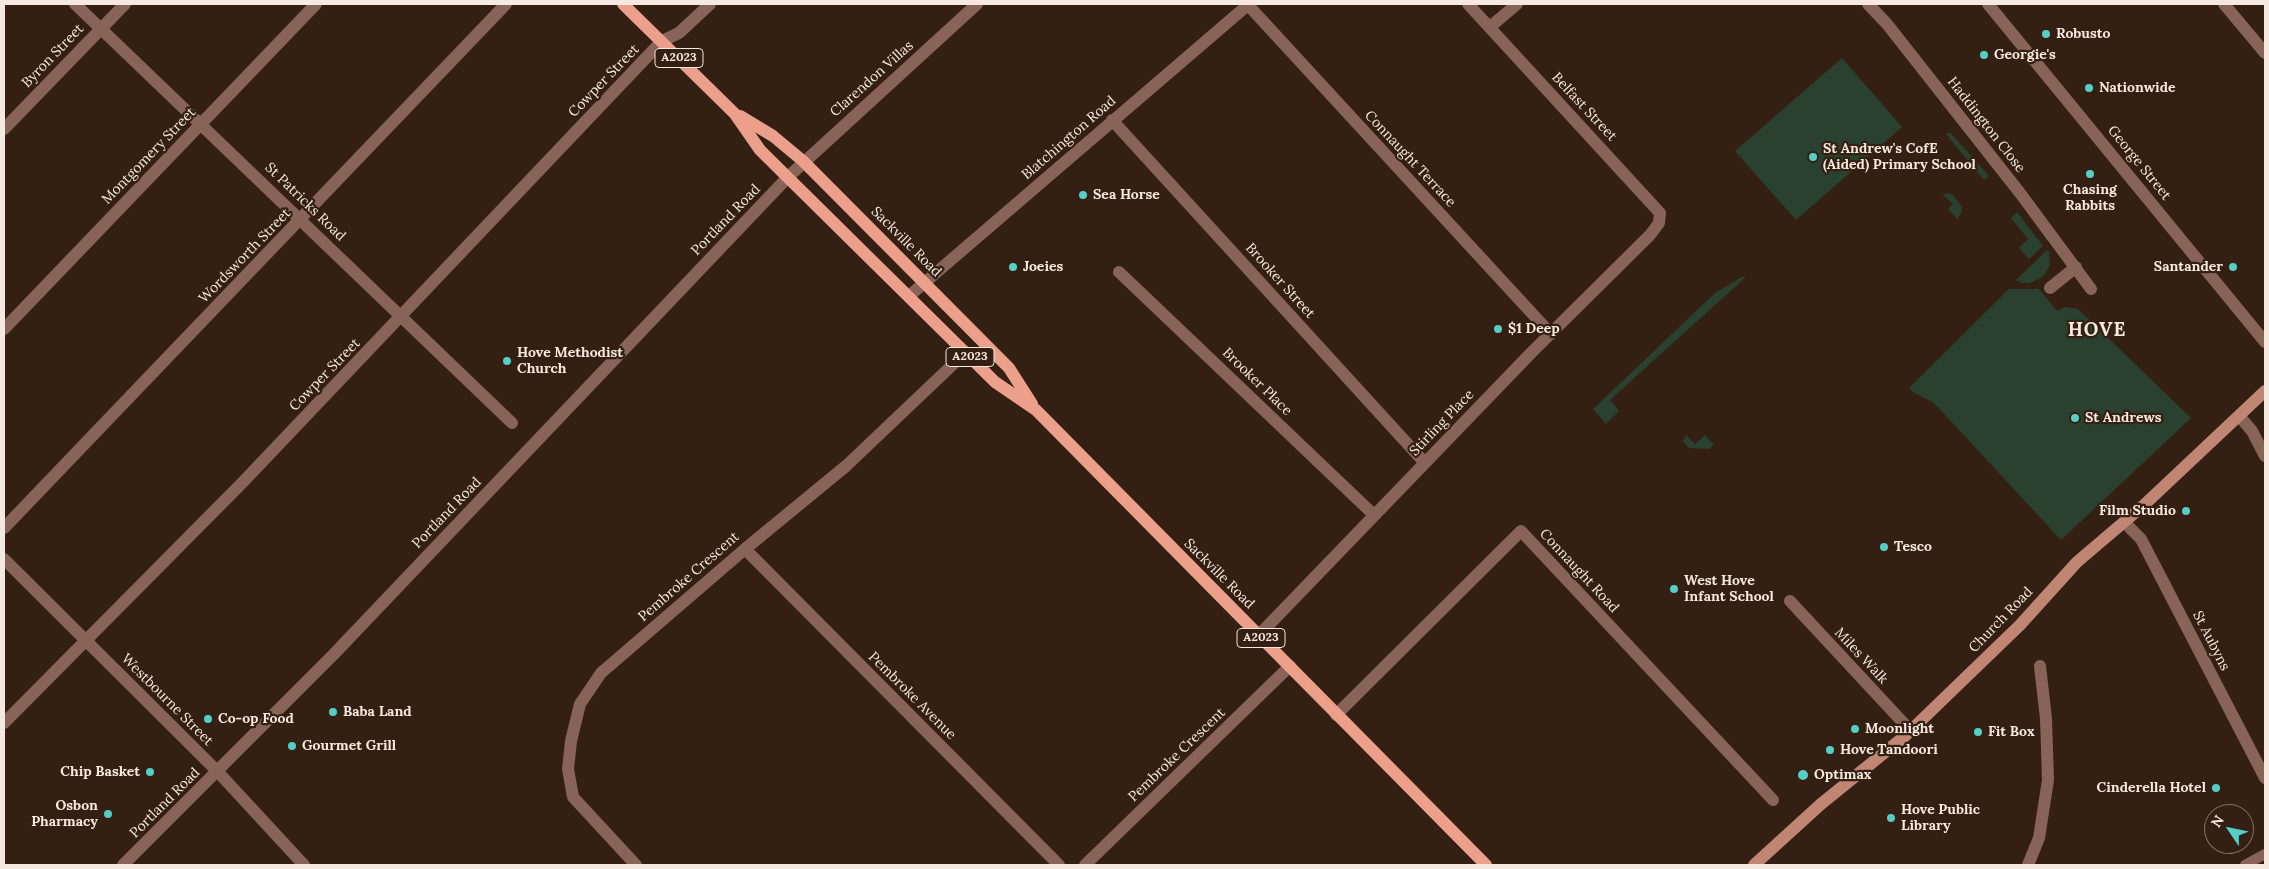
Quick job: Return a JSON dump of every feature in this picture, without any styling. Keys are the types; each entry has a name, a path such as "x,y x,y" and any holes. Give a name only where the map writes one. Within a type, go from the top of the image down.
{"main road":[{"name":"Sackville Road","path":"623,4 735,114 760,150 996,382 1036,410 1486,865"},
{"name":"Sackville Road","path":"735,114 773,136 803,161 1009,368 1036,410"},
{"name":"Church Road","path":"1754,865 1821,804 1910,730 2020,625 2077,562 2240,417 2265,391"}],"street":[{"name":"St Patricks Road","path":"75,4 402,315 512,423"},
{"name":"Byron Street","path":"4,129 125,4"},
{"name":"Montgomery Street","path":"4,329 316,4"},
{"name":"Wordsworth Street","path":"4,528 506,4"},
{"name":"Cowper Street","path":"4,723 243,482 662,41 679,33 710,4"},
{"name":"Clarendon Villas","path":"788,177 803,161 977,4"},
{"name":"Blatchington Road","path":"909,296 1248,4"},
{"name":"Connaught Terrace","path":"1248,4 1551,334"},
{"name":"Belfast Street","path":"1468,4 1660,213 1659,223 1650,235"},
{"path":"1490,27 1517,4"},
{"name":"Haddington Close","path":"1868,4 1887,24 2014,185 2091,289"},
{"name":"George Street","path":"1988,4 2265,342"},
{"path":"2224,4 2265,53"},
{"name":"Brooker Street","path":"1112,120 1425,463"},
{"name":"Portland Road","path":"123,865 334,654 788,177"},
{"name":"Stirling Place","path":"1259,635 1374,515 1650,235"},
{"path":"2050,288 2076,267"},
{"name":"Brooker Place","path":"1119,272 1374,515"},
{"name":"Pembroke Crescent","path":"636,865 573,797 568,769 570,741 580,704 600,673 745,548 846,466 966,353"},
{"path":"2240,417 2252,431 2265,456"},
{"name":"St Aubyns","path":"2124,522 2141,539 2265,778"},
{"name":"Connaught Road","path":"1336,715 1521,531 1772,800"},
{"name":"Pembroke Avenue","path":"745,548 1059,865"},
{"name":"Westbourne Street","path":"4,559 218,772 304,865"},
{"name":"Miles Walk","path":"1790,601 1910,730"},
{"name":"Pembroke Crescent","path":"1085,865 1290,666"},
{"path":"2028,865 2039,838 2048,780 2046,719 2040,666"}],"lane":[{"path":"2245,865 2265,854"}],"green space":[{"path":"1842,58 1902,127 1796,220 1735,151"},
{"path":"1950,132 1989,176 1984,180 1946,134"},
{"path":"1947,193 1953,195 1962,207 1961,214 1957,219 1948,209 1953,204 1943,195"},
{"path":"2017,212 2043,246 2029,259 2019,248 2028,239 2011,218"},
{"path":"2046,251 2049,251 2050,265 2043,277 2030,283 2022,283 2016,280"},
{"path":"1742,277 1746,277 1610,400 1619,411 1606,424 1593,409 1715,293"},
{"path":"2009,289 2039,289 2057,311 2065,307 2078,309 2191,418 2061,540 1934,403 1909,388"},
{"path":"1686,435 1695,444 1705,435 1714,445 1709,449 1689,448 1683,442"}],"place":[{"name":"Robusto","path":"2046,34"},
{"name":"Georgie's","path":"1984,55"},
{"name":"Nationwide","path":"2089,88"},
{"name":"St Andrew's CofE (Aided) Primary School","path":"1813,157"},
{"name":"Chasing Rabbits","path":"2090,174"},
{"name":"Sea Horse","path":"1083,195"},
{"name":"Joeies","path":"1013,267"},
{"name":"Santander","path":"2233,267"},
{"name":"$1 Deep","path":"1498,329"},
{"name":"Hove Methodist Church","path":"507,361"},
{"name":"St Andrews","path":"2075,418"},
{"name":"Film Studio","path":"2186,511"},
{"name":"Tesco","path":"1884,547"},
{"name":"West Hove Infant School","path":"1674,589"},
{"name":"Baba Land","path":"333,712"},
{"name":"Co-op Food","path":"208,719"},
{"name":"Moonlight","path":"1855,729"},
{"name":"Fit Box","path":"1978,732"},
{"name":"Gourmet Grill","path":"292,746"},
{"name":"Hove Tandoori","path":"1830,750"},
{"name":"Chip Basket","path":"150,772"},
{"name":"Optimax","path":"1803,775"},
{"name":"Cinderella Hotel","path":"2216,788"},
{"name":"Osbon Pharmacy","path":"108,814"},
{"name":"Hove Public Library","path":"1891,818"}],"district":[{"name":"HOVE","path":"2097,331"}]}
